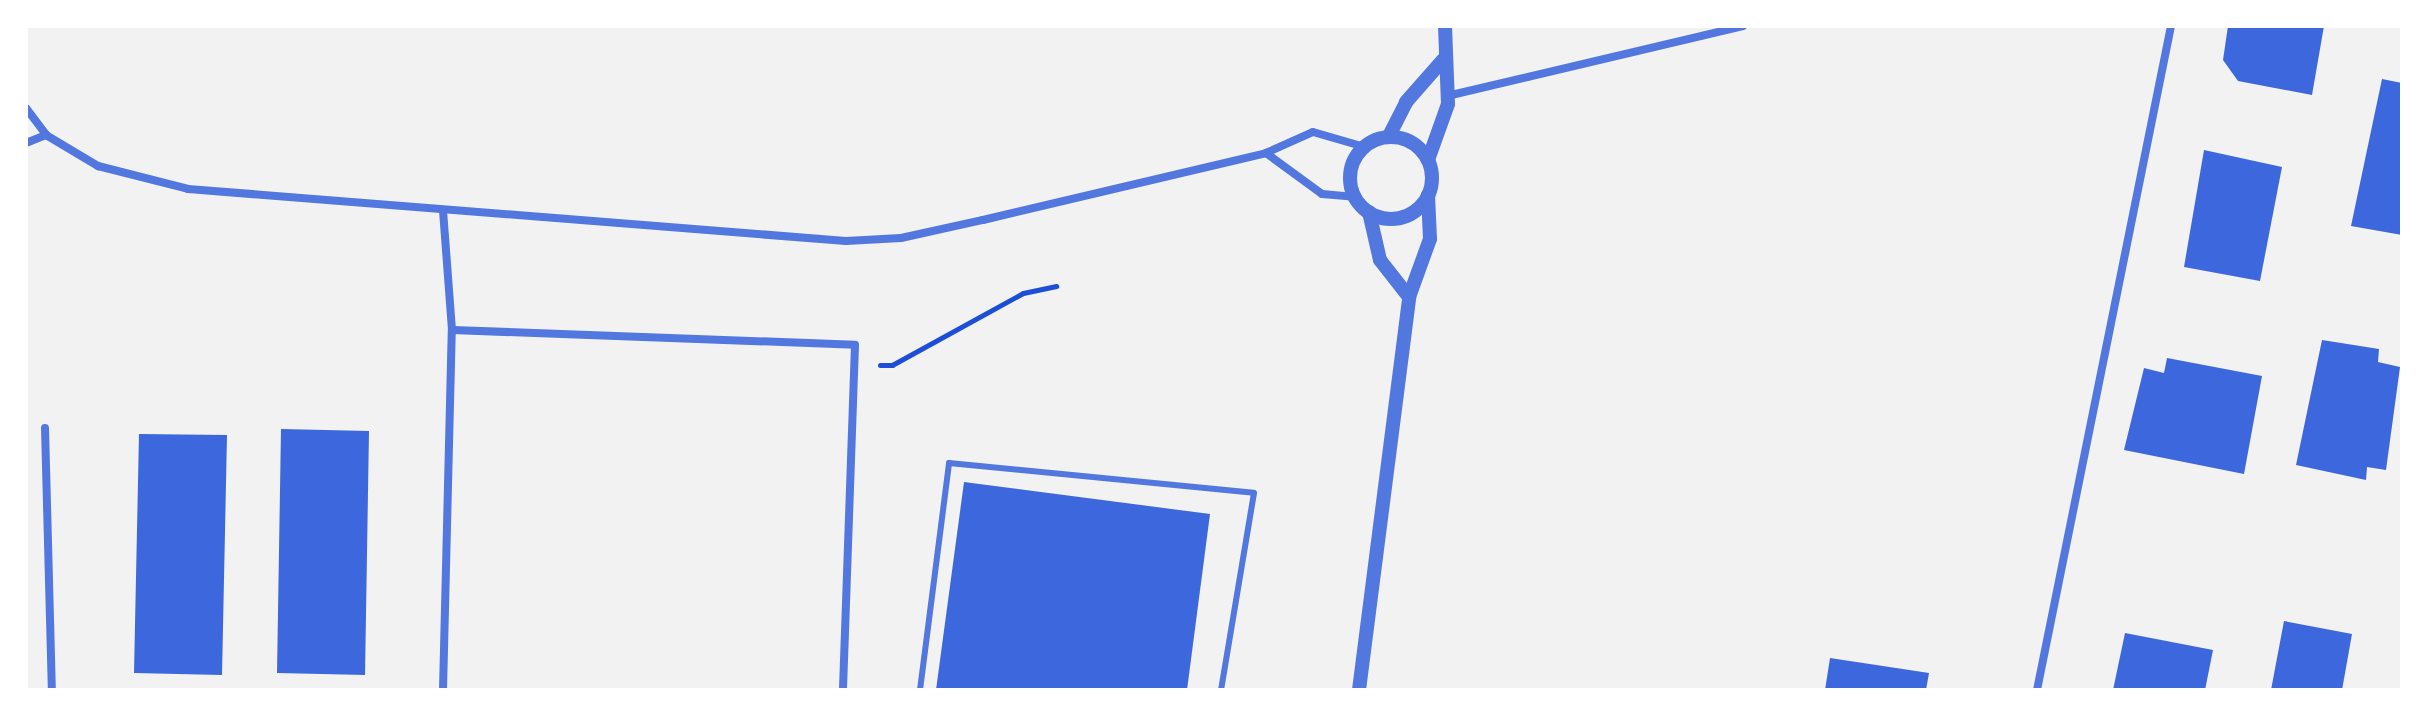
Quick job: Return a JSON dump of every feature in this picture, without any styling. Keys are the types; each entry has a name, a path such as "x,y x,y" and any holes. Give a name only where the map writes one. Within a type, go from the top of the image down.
{"street":[{"path":"1359,690 1409,297 1430,239 1428,160 1447,96 1443,60 1445,26"},
{"path":"1447,96 1743,26"},
{"path":"2037,690 2171,26"},
{"path":"1409,297 1380,260 1369,212 1355,197 1351,170 1365,147 1389,136 1406,102 1443,60"},
{"path":"26,108 46,135 98,166 188,189 846,241 901,238 1266,153 1313,132 1365,147"},
{"path":"26,143 46,135"},
{"path":"1389,136 1412,142 1428,160"},
{"path":"1266,153 1322,194 1355,197"},
{"path":"1369,212 1402,217 1428,195"},
{"path":"443,211 452,330 443,690"},
{"path":"452,330 855,345 843,690"},
{"path":"45,428 52,690"}],"lane":[{"path":"920,690 949,463 1254,493 1221,690"}],"path":[{"path":"855,366 892,365 1023,293 1056,286"}],"building":[{"path":"2228,26 2324,26 2312,95 2238,81 2223,60"},
{"path":"2382,79 2402,83 2402,235 2351,226"},
{"path":"2204,150 2282,167 2260,281 2184,267"},
{"path":"2322,340 2379,349 2378,362 2400,367 2386,470 2367,467 2366,480 2296,465"},
{"path":"2167,358 2262,376 2244,474 2124,450 2144,368 2164,373"},
{"path":"281,429 369,431 365,675 277,673"},
{"path":"139,434 227,435 222,675 134,673"},
{"path":"964,482 1210,514 1187,690 936,690"},
{"path":"2284,621 2352,634 2342,690 2271,690"},
{"path":"2125,633 2213,650 2205,690 2113,690"},
{"path":"1830,658 1929,673 1926,690 1825,690"}]}
